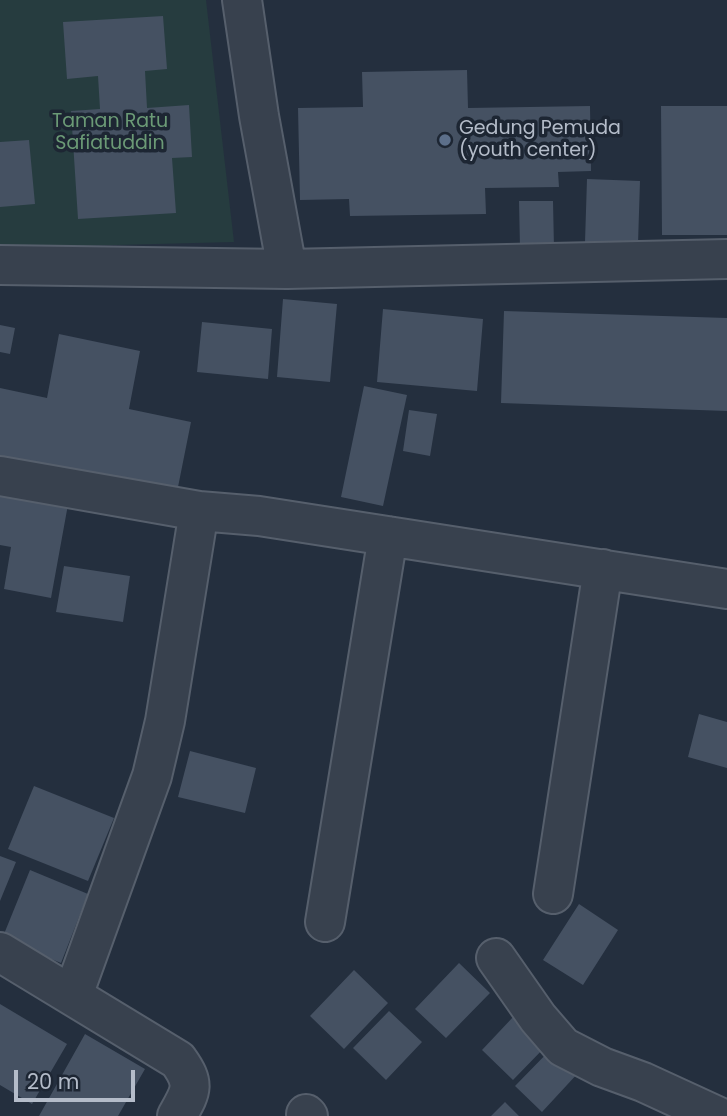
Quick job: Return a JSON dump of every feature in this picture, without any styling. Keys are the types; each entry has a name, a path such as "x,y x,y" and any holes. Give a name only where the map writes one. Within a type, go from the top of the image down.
{"street":[{"path":"242,0 286,269"},
{"path":"0,265 286,269 727,259"},
{"path":"0,476 200,511 259,516 727,589"},
{"path":"74,995 152,776 165,721 200,511"},
{"path":"325,922 388,536"},
{"path":"553,894 603,569"},
{"path":"0,951 178,1060 189,1076 191,1092 177,1116"},
{"path":"496,958 538,1018 563,1047 602,1068 643,1082 717,1116"}],"green space":[{"name":"Taman Ratu Safiatuddin","path":"0,0 206,0 234,242 0,248"}],"building":[{"path":"163,16 167,69 145,71 147,108 189,105 192,157 172,158 176,213 78,219 71,111 100,109 98,76 67,79 63,22"},
{"name":"Gedung Pemuda (youth center)","path":"467,70 468,108 590,106 591,171 558,172 559,187 485,188 486,214 350,216 349,199 300,200 298,108 363,107 362,72"},
{"path":"661,106 727,106 727,235 662,235"},
{"path":"29,140 35,204 0,207 0,142"},
{"path":"587,179 640,181 638,244 585,242"},
{"path":"519,201 553,201 554,248 520,248"},
{"path":"283,299 337,304 330,382 277,377"},
{"path":"383,309 483,319 477,391 377,382"},
{"path":"504,311 727,318 727,411 501,403"},
{"path":"202,322 272,329 268,379 197,372"},
{"path":"0,325 15,328 10,354 0,352"},
{"path":"59,334 140,351 129,409 191,422 176,497 0,461 0,388 47,398"},
{"path":"364,386 407,395 383,506 341,497"},
{"path":"409,410 437,414 430,456 403,451"},
{"path":"0,485 69,499 51,598 4,589 11,547 0,545"},
{"path":"64,566 130,576 123,622 56,612"},
{"path":"699,714 727,722 727,768 688,757"},
{"path":"190,751 256,768 245,813 178,797"},
{"path":"34,786 114,818 88,881 8,849"},
{"path":"0,856 16,862 0,901"},
{"path":"30,870 88,894 61,963 2,939"},
{"path":"579,904 618,930 583,985 543,960"},
{"path":"459,963 490,993 446,1038 415,1009"},
{"path":"354,970 388,1003 344,1049 310,1016"},
{"path":"0,1004 67,1044 32,1104 0,1085"},
{"path":"389,1011 422,1042 386,1080 353,1048"},
{"path":"514,1016 546,1046 513,1080 482,1050"},
{"path":"85,1034 145,1069 118,1116 39,1116"},
{"path":"553,1047 579,1072 542,1112 515,1086"},
{"path":"505,1102 519,1116 491,1116"}],"place":[{"name":"Gedung Pemuda (youth center)","path":"445,140"}]}
